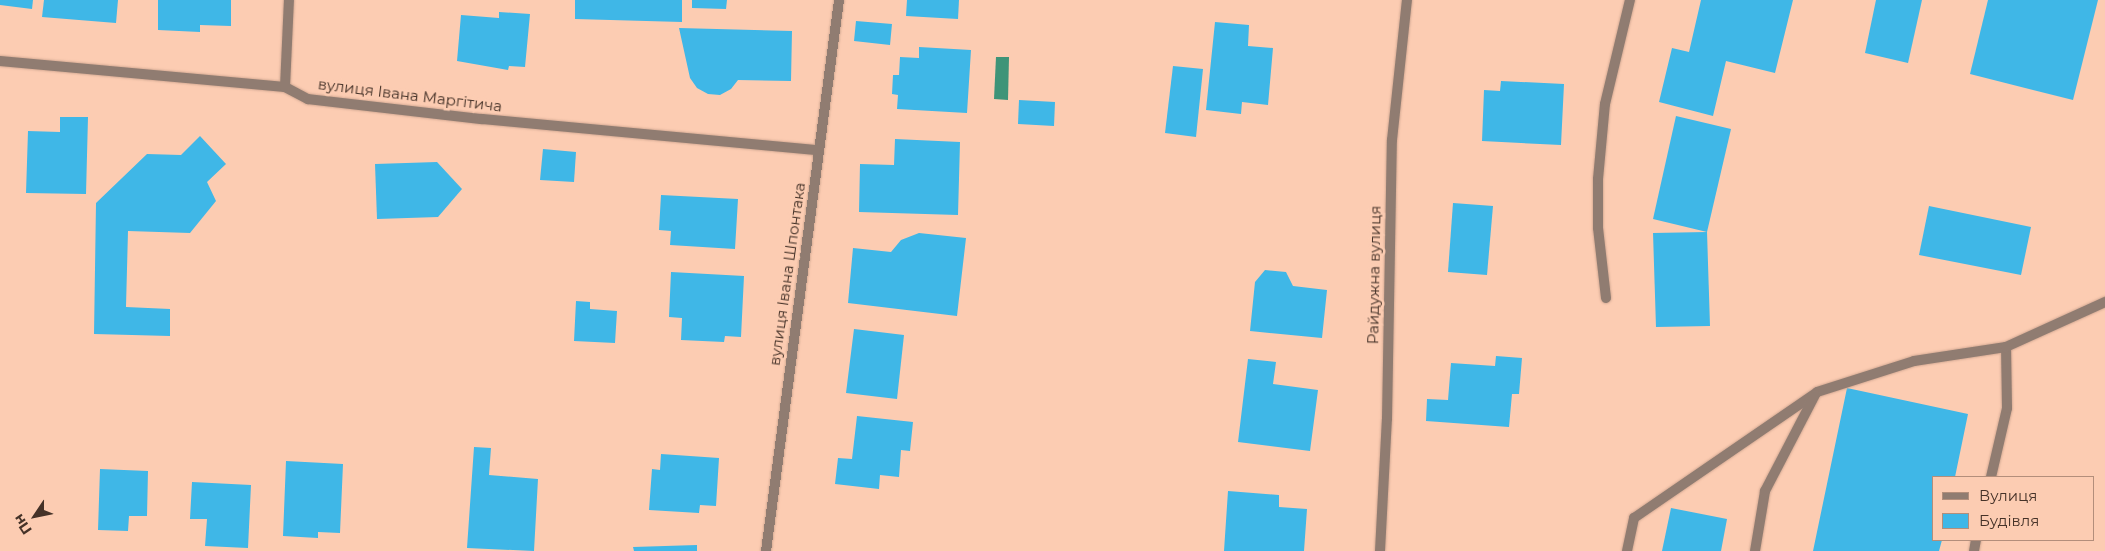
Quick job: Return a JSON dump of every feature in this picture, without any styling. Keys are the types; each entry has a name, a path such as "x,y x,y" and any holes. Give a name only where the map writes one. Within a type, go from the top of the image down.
{"street":[{"path":"285,87 289,0"},
{"name":"вулиця Івана Шпонтака","path":"766,551 839,0"},
{"name":"Райдужна вулиця","path":"1380,551 1392,140 1407,0"},
{"path":"1606,298 1598,228 1598,180 1605,104 1630,0"},
{"name":"вулиця Івана Маргітича","path":"0,61 285,87 308,98 482,119 819,150"},
{"path":"1627,551 1634,518 1816,392 1914,361 2006,347 2105,302"},
{"path":"1991,476 2007,408 2006,347"},
{"path":"1755,551 1765,491 1816,392"}],"shaded area":[{"path":"996,57 1009,57 1008,100 994,99"}],"building":[{"path":"0,0 33,0 32,9 0,5"},
{"path":"44,0 118,0 116,23 42,17"},
{"path":"158,0 231,0 231,26 200,25 200,32 158,30"},
{"path":"575,0 682,0 682,22 575,19"},
{"path":"692,0 727,0 726,9 692,8"},
{"path":"907,0 959,0 958,19 906,16"},
{"path":"1701,0 1793,0 1775,73 1726,61 1713,116 1659,102 1672,48 1689,52"},
{"path":"1876,0 1922,0 1908,63 1865,53"},
{"path":"1988,0 2098,0 2073,100 1970,74"},
{"path":"499,12 530,14 525,67 509,66 508,70 457,61 461,15 499,18"},
{"path":"856,21 892,24 890,45 854,41"},
{"path":"1215,22 1249,25 1248,46 1273,48 1268,105 1242,102 1241,114 1206,110"},
{"path":"679,28 792,31 791,81 738,80 731,89 720,95 708,94 697,88 690,78"},
{"path":"919,47 971,50 967,113 897,109 898,95 892,94 893,75 899,75 900,57 919,58"},
{"path":"1173,66 1203,69 1196,137 1165,133"},
{"path":"1501,81 1564,84 1561,145 1482,141 1484,90 1500,91"},
{"path":"1019,100 1055,102 1054,126 1018,124"},
{"path":"1676,116 1731,129 1707,232 1653,219"},
{"path":"60,117 88,117 86,194 26,193 28,131 60,132"},
{"path":"200,136 226,164 207,182 216,201 190,233 128,231 126,307 170,309 170,336 94,334 96,203 147,154 181,155"},
{"path":"895,139 960,142 958,215 859,212 860,164 894,165"},
{"path":"543,149 576,152 574,182 540,180"},
{"path":"437,162 462,189 438,217 377,219 375,164"},
{"path":"661,195 738,199 735,249 670,245 671,231 659,230"},
{"path":"1453,203 1493,206 1487,275 1448,272"},
{"path":"1929,206 2031,227 2021,275 1919,255"},
{"path":"1707,232 1710,326 1656,327 1653,233"},
{"path":"919,233 966,238 957,316 848,303 853,248 891,252 901,240"},
{"path":"1265,270 1286,272 1293,286 1327,290 1322,338 1250,331 1255,282"},
{"path":"671,272 744,276 741,337 725,336 724,342 681,340 682,318 669,317"},
{"path":"576,301 590,302 590,309 617,311 615,343 574,341"},
{"path":"854,329 904,335 897,399 846,393"},
{"path":"1496,356 1522,358 1519,394 1512,394 1509,427 1426,421 1427,399 1448,400 1451,363 1495,366"},
{"path":"1248,359 1276,362 1273,384 1318,390 1310,451 1238,442"},
{"path":"1847,388 1968,414 1955,476 1932,476 1932,541 1942,541 1939,551 1813,551"},
{"path":"857,416 913,422 910,451 901,450 899,477 880,475 879,489 835,484 838,458 852,459"},
{"path":"474,447 491,448 489,475 538,479 534,551 467,548"},
{"path":"661,454 719,458 716,506 700,505 699,513 649,510 652,469 660,470"},
{"path":"286,461 343,464 340,533 318,532 318,538 283,536"},
{"path":"100,469 148,471 147,516 129,516 128,531 98,530"},
{"path":"192,482 251,485 248,548 205,546 207,519 190,519"},
{"path":"1228,491 1279,495 1279,507 1307,509 1304,551 1224,551"},
{"path":"1671,508 1727,519 1721,551 1662,551"},
{"path":"697,545 697,551 634,551 633,547"}]}
